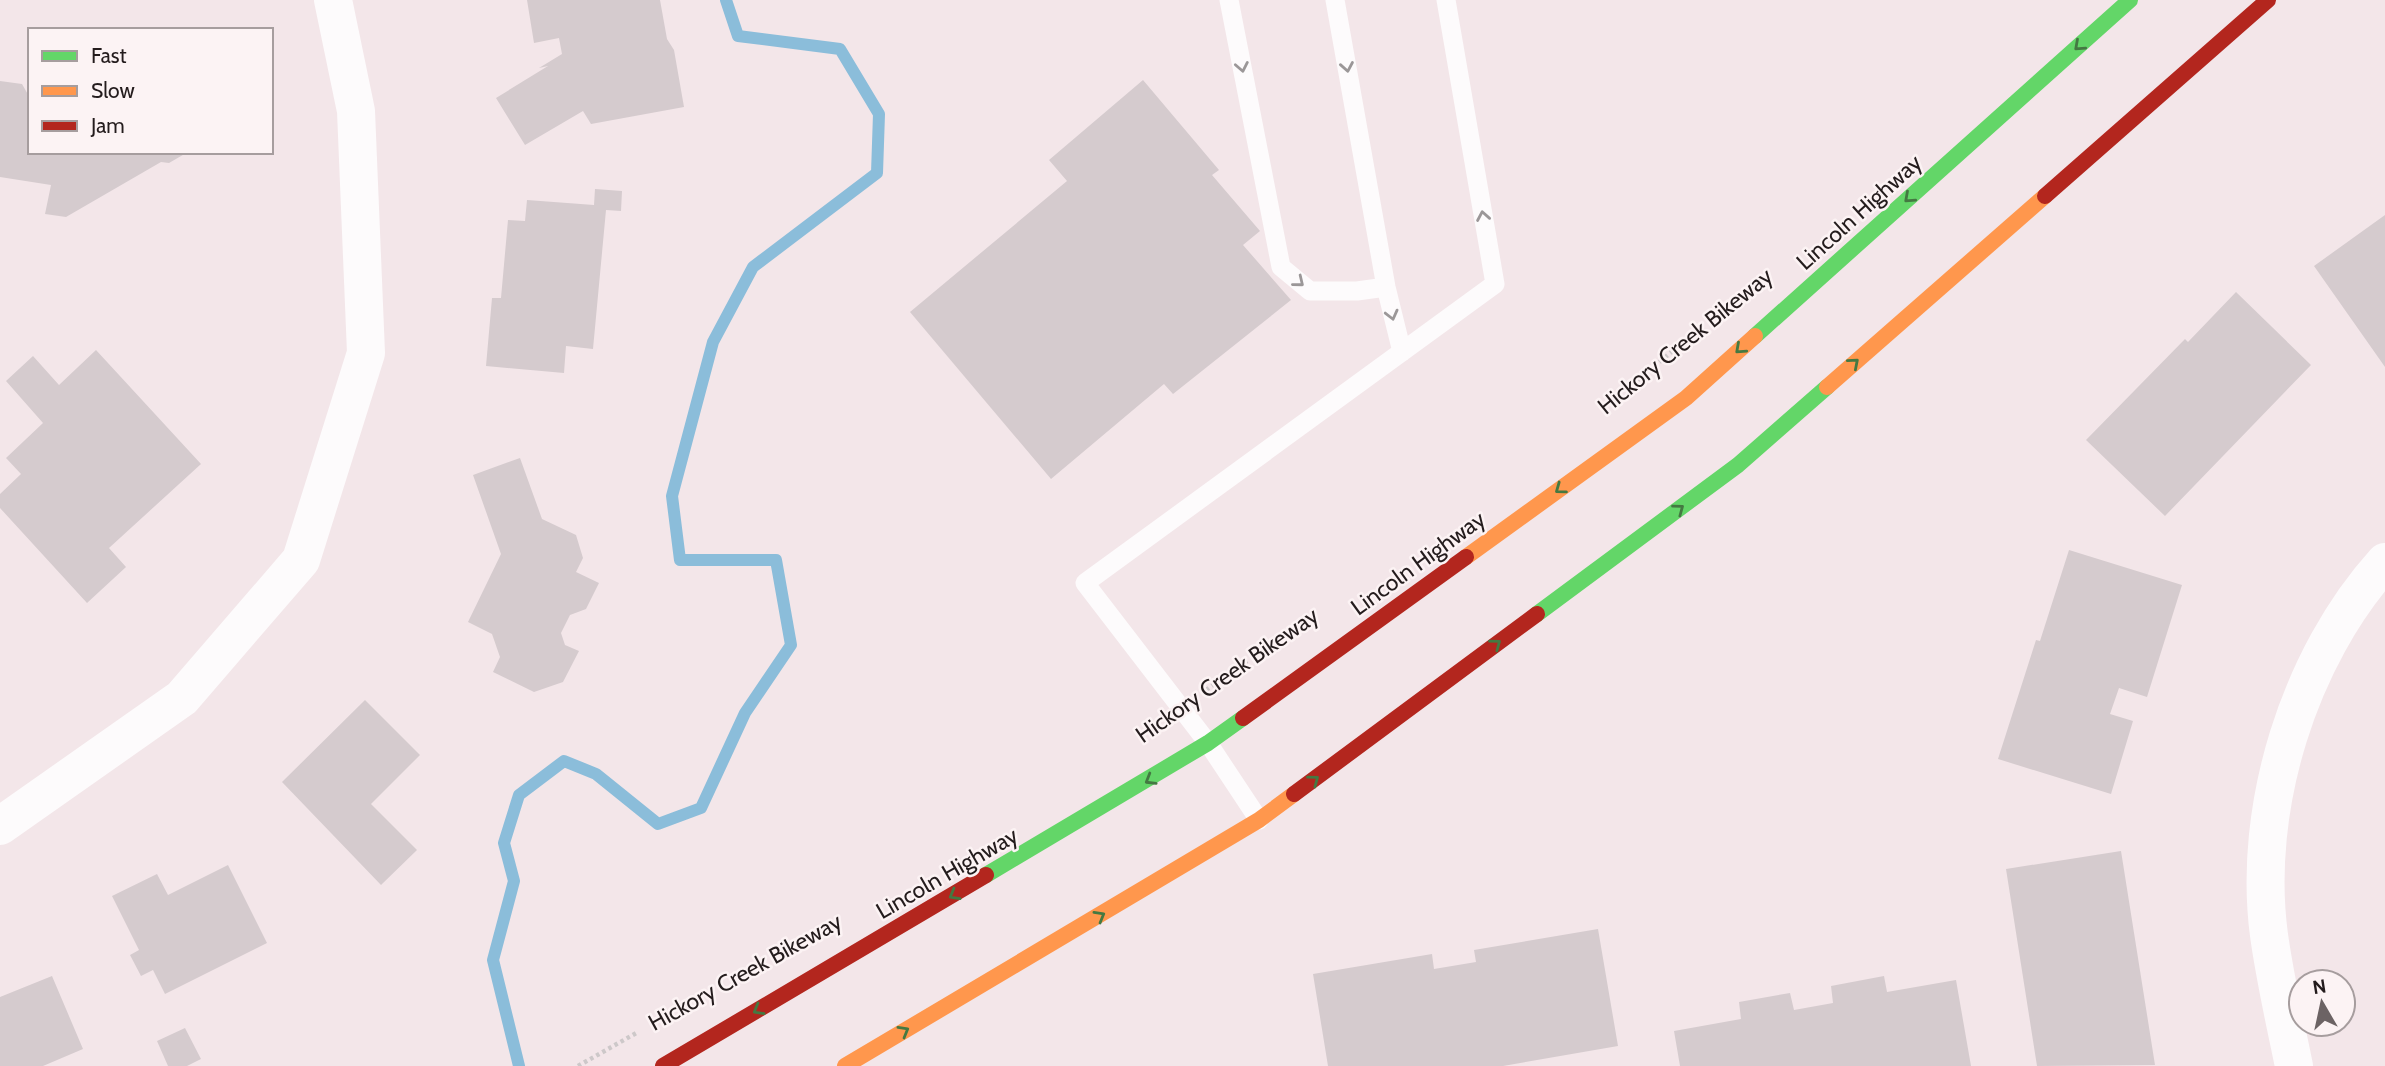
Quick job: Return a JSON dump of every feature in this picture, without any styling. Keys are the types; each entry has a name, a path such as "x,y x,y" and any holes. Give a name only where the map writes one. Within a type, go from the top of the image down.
{"main road":[{"name":"Lincoln Highway","path":"663,1066 1208,743 1686,398 2130,0"},
{"path":"845,1066 1259,820 1738,465 2254,4"}],"street":[{"path":"0,827 182,698 301,560 366,353 356,111 333,0"},
{"path":"2294,1066 2269,934 2266,883 2280,765 2318,660 2345,615 2385,562"}],"lane":[{"path":"1229,0 1281,267 1310,290 1357,291 1385,287"},
{"path":"1335,0 1385,287 1402,352"},
{"path":"1259,820 1208,743 1085,583 1495,284 1446,0"}],"path":[{"name":"Hickory Creek Bikeway","path":"1629,387 1693,334"},
{"name":"Hickory Creek Bikeway","path":"1181,708 1249,660"},
{"name":"Hickory Creek Bikeway","path":"578,1066 646,1027"}],"building":[{"path":"527,0 660,0 667,39 674,50 684,107 591,124 583,111 525,145 496,98 548,66 539,68 562,54 559,38 534,43"},
{"path":"1143,80 1219,170 1212,175 1260,231 1243,245 1291,300 1173,394 1164,384 1051,479 910,312 1067,181 1049,160"},
{"path":"0,81 22,84 28,94 28,154 185,154 169,163 161,162 66,217 45,214 51,185 0,177"},
{"path":"595,189 622,191 621,211 606,210 593,349 566,346 564,373 486,366 492,298 501,298 508,220 525,221 527,200 594,205"},
{"path":"2385,215 2385,367 2314,266"},
{"path":"2236,292 2311,365 2165,516 2086,440 2185,339 2188,342"},
{"path":"96,350 201,464 109,548 126,567 87,603 0,508 0,494 21,474 6,458 43,423 6,381 33,356 59,385"},
{"path":"520,458 542,519 576,535 583,558 576,572 599,583 586,609 570,615 561,633 565,645 579,651 563,682 534,692 493,672 500,657 492,634 468,622 501,554 473,475"},
{"path":"2069,550 2182,585 2147,697 2119,688 2110,714 2133,721 2111,794 1998,759 2036,640 2040,641"},
{"path":"365,700 420,755 371,804 417,850 381,885 282,782"},
{"path":"2121,851 2155,1065 2037,1066 2006,869"},
{"path":"228,865 267,943 165,994 153,970 141,976 130,955 139,950 112,896 157,874 168,895"},
{"path":"1598,929 1618,1046 1503,1066 1328,1066 1313,974 1432,954 1434,969 1476,962 1474,950"},
{"path":"52,976 83,1049 43,1066 0,1066 0,997"},
{"path":"1884,976 1887,992 1956,980 1971,1066 1680,1066 1674,1031 1741,1019 1739,1002 1790,993 1794,1010 1833,1003 1831,986"},
{"path":"185,1028 201,1059 187,1066 168,1066 157,1041"}],"waterway":[{"path":"519,1066 493,960 514,881 504,843 519,795 564,761 596,774 658,824 701,808 745,713 791,645 776,560 680,560 672,496 713,342 753,267 877,173 879,114 840,49 738,36 726,0"}],"traffic: fast":[{"path":"1755,336 2130,0"},
{"path":"1537,614 1738,465 1827,387"},
{"path":"986,875 1208,743 1243,718"}],"traffic: slow":[{"path":"1827,387 2045,196"},
{"path":"1466,557 1686,398 1755,336"},
{"path":"845,1066 1259,820 1294,794"}],"traffic: jam":[{"path":"2045,196 2268,0"},
{"path":"1243,718 1466,557"},
{"path":"1294,794 1537,614"},
{"path":"663,1066 986,875"}]}
